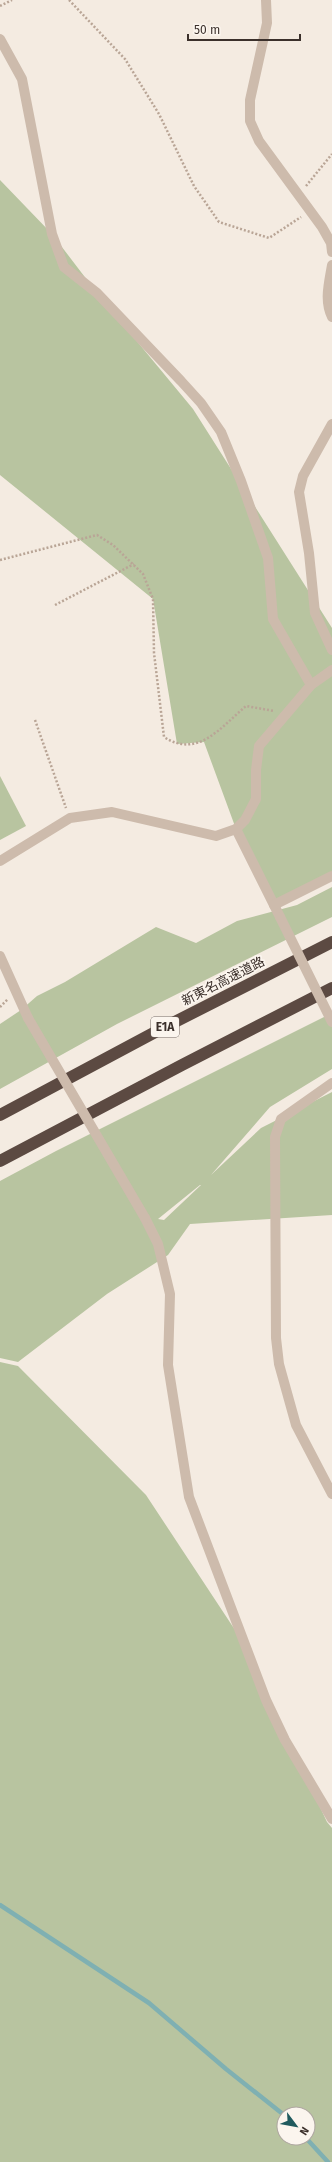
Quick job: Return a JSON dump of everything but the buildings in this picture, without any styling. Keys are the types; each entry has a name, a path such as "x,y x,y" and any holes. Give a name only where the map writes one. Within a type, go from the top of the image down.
{"highway":[{"name":"新東名高速道路","path":"0,1116 168,1025 332,942"},
{"path":"0,1161 182,1064 332,988"}],"street":[{"path":"266,0 267,23 250,100 250,121 259,141 299,194 331,243 332,252"},
{"path":"0,38 22,79 52,234 64,267 97,293 181,381 201,403 221,432 241,481 268,558 273,619 311,685"},
{"path":"332,265 327,296 328,310 332,317"},
{"path":"332,424 304,476 299,492 309,553 315,613 332,650"},
{"path":"0,861 70,818 112,812 216,836 236,829 245,820 256,799 256,770 259,746 311,685 332,670"},
{"path":"236,829 332,1022"},
{"path":"274,905 332,876"},
{"path":"0,956 28,1018 145,1218 158,1244 170,1294 168,1365 189,1497 266,1700 285,1740 332,1819"},
{"path":"332,1083 281,1119 275,1137 276,1338 279,1364 296,1425 332,1494"}],"path":[{"path":"0,6 12,0"},
{"path":"69,0 125,59 159,114 194,186 219,222 269,238 310,211"},
{"path":"299,194 332,154"},
{"path":"0,560 96,535 113,545 134,564 143,574 153,599 154,653 164,737 172,742 185,746 204,742 246,706 287,713"},
{"path":"55,605 134,564"},
{"path":"34,720 70,818"}],"green space":[{"path":"0,180 52,234 97,293 193,409 332,628 332,874 274,905 236,829 204,742 177,744 153,599 0,475"},
{"path":"0,776 26,826 0,840"},
{"path":"332,887 332,917 117,1024 0,1089 0,1024 21,1010 37,996 65,982 156,927 196,943 237,921 297,905"},
{"path":"332,1013 332,1069 270,1107 211,1175 261,1128 332,1092 332,1215 190,1224 168,1255 107,1294 18,1362 0,1358 0,1181 56,1151","holes":["201,1185 164,1220 158,1219"]},
{"path":"0,1362 18,1366 146,1495 241,1639 327,1822 332,1828 332,2162 0,2162"}],"waterway":[{"path":"0,1905 149,2003 226,2069 276,2109"},
{"path":"313,2146 328,2162"}]}
